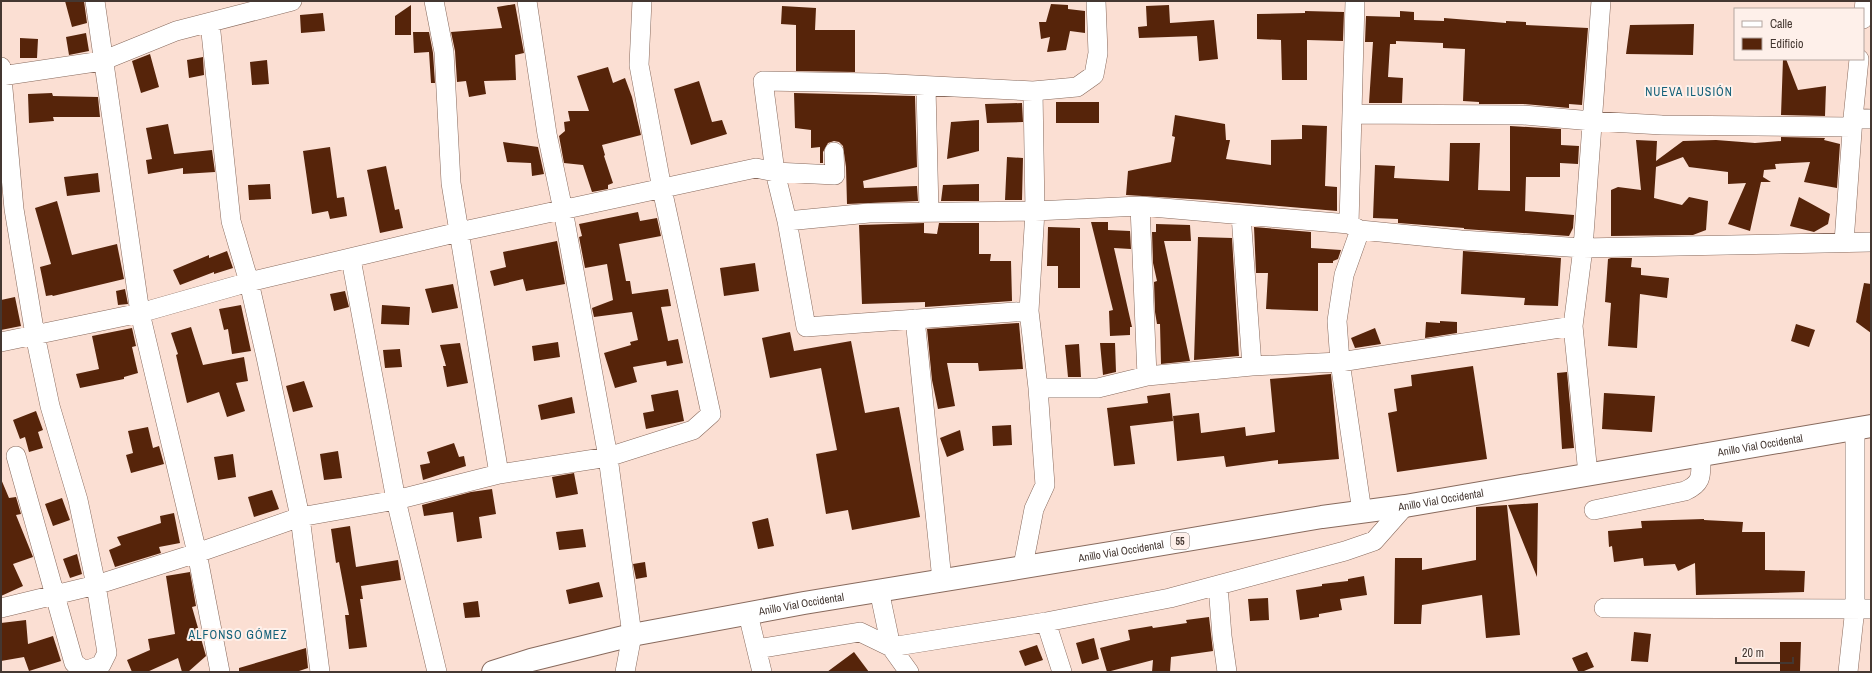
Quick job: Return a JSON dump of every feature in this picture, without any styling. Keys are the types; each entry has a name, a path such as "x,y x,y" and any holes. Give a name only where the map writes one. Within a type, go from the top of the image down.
{"highway":[{"name":"Anillo Vial Occidental","path":"493,672 531,660 632,635 879,590 1405,506 1863,427"}],"street":[{"path":"94,1 140,313 197,553 220,672"},
{"path":"16,456 74,663 85,671 101,665 107,653 96,585 78,500 50,406 35,335 14,209 1,73 102,61 176,31 210,24 292,1"},
{"path":"434,1 444,52 451,183 499,474"},
{"path":"527,1 547,134 563,210 608,457 632,635 625,672"},
{"path":"1,608 96,585 197,553 300,517 396,500 499,474 608,457 693,430 711,414 662,189 639,65 642,1"},
{"path":"1029,311 806,327 787,221 775,172 763,81 876,83 926,87 1033,91 1077,87 1094,75 1098,53 1096,1"},
{"path":"1356,1 1352,114 1354,227 1344,275 1337,321 1340,362 1362,512"},
{"path":"1588,474 1573,326 1583,248 1600,1"},
{"path":"210,24 232,221 249,282 300,517 320,672"},
{"path":"1844,242 1859,121 1859,60"},
{"path":"926,87 929,212"},
{"path":"1024,566 1034,509 1045,485 1038,388 1029,311 1035,211 1033,91"},
{"path":"1352,114 1403,113 1523,115 1662,125 1859,121"},
{"path":"1,342 140,313 249,282 351,259 459,232 756,168 775,172 835,174 834,152"},
{"path":"787,221 869,213 1035,211 1140,206 1241,215 1461,240 1583,248 1871,242"},
{"path":"1140,206 1147,376"},
{"path":"1241,215 1252,366"},
{"path":"351,259 396,500 437,672"},
{"path":"915,319 942,580"},
{"path":"1038,388 1098,388 1147,376 1252,366 1340,362 1573,326"},
{"path":"1848,672 1863,608 1863,427"},
{"path":"1594,510 1685,491 1695,487 1700,480 1701,454"},
{"path":"757,649 860,632 891,647 1046,622 1170,598 1345,551 1374,541 1405,506"},
{"path":"1218,586 1222,636 1227,672"},
{"path":"879,590 891,647 909,672"},
{"path":"1604,608 1863,608"},
{"path":"748,614 762,672"},
{"path":"1046,622 1062,672"}],"building":[{"path":"65,1 84,1 87,23 72,27"},
{"path":"515,4 524,53 515,55 516,80 484,81 486,94 469,97 466,81 457,82 455,51 451,32 502,28 497,7"},
{"path":"1051,4 1068,5 1068,9 1085,11 1085,33 1070,31 1066,50 1047,52 1050,37 1041,39 1039,22 1046,22"},
{"path":"411,5 411,35 395,35 395,16"},
{"path":"1169,5 1170,23 1214,20 1218,59 1199,61 1197,36 1139,38 1138,27 1147,26 1146,6"},
{"path":"782,6 816,8 815,30 855,30 855,72 796,71 796,25 781,24"},
{"path":"1305,11 1344,12 1343,41 1307,40 1307,80 1282,80 1281,40 1257,39 1257,14 1305,13"},
{"path":"1400,11 1414,12 1414,20 1444,21 1444,18 1506,23 1506,21 1526,22 1526,25 1588,28 1582,105 1569,104 1569,108 1523,104 1479,104 1479,102 1463,101 1465,49 1443,48 1443,43 1396,41 1396,44 1390,44 1388,77 1403,78 1402,103 1369,103 1373,42 1365,42 1366,16 1400,17"},
{"path":"323,13 325,31 301,33 300,15"},
{"path":"1694,24 1693,55 1626,54 1630,25"},
{"path":"413,32 429,32 433,53 435,83 431,83 429,52 414,53"},
{"path":"86,33 89,51 69,55 66,37"},
{"path":"20,38 38,39 37,58 20,58"},
{"path":"150,54 159,87 141,93 132,61"},
{"path":"203,57 204,75 189,78 187,60"},
{"path":"267,60 269,84 252,85 250,62"},
{"path":"1783,60 1786,60 1798,90 1826,86 1825,116 1781,115"},
{"path":"608,67 613,83 625,78 632,97 641,135 602,145 613,183 608,185 608,189 592,192 583,165 564,163 559,136 565,131 564,122 570,121 568,111 589,111 577,76"},
{"path":"699,81 712,122 722,120 727,134 691,145 674,89"},
{"path":"52,93 53,96 98,97 100,117 53,117 54,121 29,123 28,94"},
{"path":"794,93 915,96 917,167 863,181 864,188 917,186 918,201 847,204 846,167 843,146 839,142 834,141 828,143 823,152 823,163 820,163 820,147 811,148 811,130 795,128"},
{"path":"1056,102 1099,102 1099,123 1056,123"},
{"path":"1022,103 1023,122 987,123 985,104"},
{"path":"1175,115 1225,124 1226,140 1230,140 1226,159 1271,165 1271,140 1302,139 1302,125 1327,126 1325,186 1337,187 1337,211 1126,195 1128,171 1171,162 1175,137 1172,136"},
{"path":"979,120 979,151 947,159 951,122"},
{"path":"168,124 174,154 212,150 215,172 183,174 183,168 148,174 146,160 152,159 146,128"},
{"path":"1510,126 1561,129 1561,145 1579,146 1578,164 1560,163 1560,177 1526,177 1525,211 1574,215 1573,228 1569,236 1398,223 1398,219 1373,218 1375,165 1395,166 1394,178 1449,181 1450,143 1480,143 1478,190 1510,191"},
{"path":"1781,137 1825,138 1824,140 1840,144 1837,188 1804,182 1810,162 1775,164 1776,169 1764,170 1763,177 1771,182 1761,182 1750,231 1728,224 1746,183 1728,184 1728,172 1689,167 1683,157 1656,167 1654,198 1682,205 1689,197 1708,201 1706,230 1693,235 1611,236 1611,190 1618,187 1641,190 1636,140 1657,141 1656,161 1683,141 1716,140 1755,143 1781,141"},
{"path":"503,142 538,147 544,174 532,176 531,163 507,162"},
{"path":"330,147 337,198 344,197 347,216 330,219 328,211 312,214 303,151"},
{"path":"1007,157 1023,158 1022,200 1005,200"},
{"path":"386,166 395,210 399,209 403,228 380,233 367,170"},
{"path":"98,173 100,192 67,196 64,177"},
{"path":"270,184 271,199 249,200 248,185"},
{"path":"979,184 979,201 941,201 943,185"},
{"path":"1799,197 1830,214 1828,224 1814,232 1790,226"},
{"path":"57,201 72,255 117,244 124,279 53,296 46,296 40,267 51,264 35,208"},
{"path":"638,212 640,221 657,218 661,236 619,244 626,281 630,281 632,294 668,289 671,306 661,307 668,341 678,339 683,363 667,366 666,361 633,367 637,382 615,388 604,353 631,345 630,342 638,340 632,312 594,317 592,308 613,300 607,264 585,268 579,237 582,236 579,224"},
{"path":"1091,222 1108,222 1108,230 1130,231 1131,249 1114,248 1132,327 1130,327 1130,335 1110,336 1109,311 1113,310"},
{"path":"924,223 924,233 937,234 939,223 979,223 979,254 991,254 990,261 1011,261 1012,301 925,307 925,302 862,304 859,225"},
{"path":"1156,224 1190,225 1191,241 1164,241 1190,361 1161,364 1160,324 1157,324 1155,312 1154,282 1157,281 1153,263 1152,232 1156,232"},
{"path":"1048,227 1080,228 1080,288 1058,288 1058,266 1047,266"},
{"path":"1254,227 1311,232 1311,248 1341,250 1338,259 1333,261 1333,263 1318,263 1318,311 1266,309 1268,273 1256,273"},
{"path":"1198,237 1232,238 1239,356 1194,360"},
{"path":"557,241 565,284 526,291 523,279 494,286 490,271 506,267 503,252"},
{"path":"227,251 233,268 214,274 214,272 180,285 173,270 209,255 209,258"},
{"path":"1463,251 1561,258 1558,306 1524,305 1525,298 1461,294"},
{"path":"1632,258 1631,267 1641,268 1641,275 1669,278 1667,298 1640,294 1637,348 1608,346 1611,303 1605,302 1608,259"},
{"path":"755,263 759,291 724,296 720,268"},
{"path":"1864,283 1871,284 1871,333 1856,322"},
{"path":"453,284 458,308 432,313 425,289"},
{"path":"125,289 128,304 118,305 116,291"},
{"path":"345,291 349,307 334,311 330,294"},
{"path":"15,297 21,326 1,330 1,300"},
{"path":"241,305 251,351 232,354 228,329 224,330 219,309"},
{"path":"382,305 410,307 409,325 381,324"},
{"path":"1440,321 1457,322 1457,333 1425,338 1426,322 1440,323"},
{"path":"1019,323 1023,369 979,371 978,363 947,363 955,406 938,409 932,380 927,329"},
{"path":"1796,324 1815,330 1809,347 1791,341"},
{"path":"191,327 203,365 244,357 248,381 236,383 245,411 227,417 219,392 187,403 176,355 178,354 171,333"},
{"path":"132,328 136,346 132,347 138,373 124,377 124,379 80,388 76,374 99,369 92,336"},
{"path":"1375,328 1381,344 1355,348 1351,338"},
{"path":"790,332 794,351 851,341 865,413 899,407 920,517 852,530 848,510 826,514 816,454 837,450 821,368 770,378 762,338"},
{"path":"558,342 560,357 534,361 532,346"},
{"path":"460,343 468,383 447,387 443,366 446,366 440,345"},
{"path":"1100,343 1115,343 1116,372 1103,375"},
{"path":"1079,344 1081,377 1068,377 1065,345"},
{"path":"400,349 402,367 385,368 383,350"},
{"path":"1473,366 1487,459 1397,472 1388,413 1397,411 1394,389 1412,386 1411,375"},
{"path":"1567,372 1574,448 1562,449 1557,373"},
{"path":"1331,374 1339,459 1278,464 1278,460 1226,467 1224,456 1177,461 1173,416 1199,413 1201,433 1245,427 1246,436 1275,432 1270,379"},
{"path":"304,381 313,407 293,412 286,386"},
{"path":"678,390 684,421 646,429 643,413 654,411 651,395"},
{"path":"1170,393 1173,421 1130,426 1135,464 1114,466 1107,408 1148,403 1147,396"},
{"path":"1604,393 1655,396 1652,432 1602,429"},
{"path":"572,397 575,413 541,420 538,405"},
{"path":"36,411 43,430 38,432 43,448 29,452 25,437 20,439 13,420"},
{"path":"1011,425 1012,445 993,446 992,426"},
{"path":"148,427 153,448 159,446 164,464 131,473 126,455 133,453 128,431"},
{"path":"960,430 964,450 947,457 940,438"},
{"path":"454,443 459,457 464,456 466,466 423,480 420,465 430,463 427,452"},
{"path":"338,451 342,478 324,480 320,454"},
{"path":"233,454 236,477 218,480 214,457"},
{"path":"574,473 578,494 556,498 552,477"},
{"path":"1,479 9,498 16,497 21,514 16,515 33,557 13,564 23,586 1,596"},
{"path":"492,489 496,514 479,517 482,538 457,542 453,512 424,516 422,505 471,492"},
{"path":"272,490 279,509 254,517 248,497"},
{"path":"62,498 70,520 53,526 45,504"},
{"path":"1538,503 1537,577 1508,505"},
{"path":"1507,505 1520,635 1486,638 1482,595 1422,605 1421,624 1394,624 1395,558 1422,558 1422,570 1476,560 1476,507"},
{"path":"174,513 180,543 159,547 161,553 115,567 109,550 121,545 117,537 161,523 160,516"},
{"path":"768,518 774,546 758,549 752,522"},
{"path":"1704,519 1743,522 1742,532 1765,532 1765,570 1805,571 1804,592 1696,595 1695,563 1678,571 1675,564 1644,566 1643,558 1614,562 1612,546 1609,547 1608,531 1642,528 1641,521"},
{"path":"350,526 356,567 398,560 401,580 361,586 363,599 360,599 367,647 349,649 345,615 349,615 339,562 336,563 331,529"},
{"path":"583,529 586,547 559,550 556,532"},
{"path":"77,554 82,574 70,578 63,559"},
{"path":"645,562 647,577 636,579 633,564"},
{"path":"190,572 196,606 192,607 206,656 188,672 182,672 178,658 147,672 132,672 127,660 150,650 148,639 175,634 166,576"},
{"path":"1364,576 1367,595 1340,599 1342,610 1319,614 1319,617 1300,620 1296,590 1322,586 1322,584 1348,581 1348,579"},
{"path":"599,582 603,597 569,604 566,590"},
{"path":"1268,598 1269,620 1250,621 1248,599"},
{"path":"478,601 480,617 465,618 463,603"},
{"path":"1209,617 1213,651 1171,657 1170,672 1152,672 1153,660 1107,672 1100,648 1130,640 1128,630 1187,623 1186,620"},
{"path":"26,620 28,644 53,636 61,661 29,671 24,657 1,661 1,623"},
{"path":"1634,632 1651,634 1648,662 1631,661"},
{"path":"1094,638 1099,659 1082,664 1076,643"},
{"path":"1780,642 1801,642 1800,671 1780,671"},
{"path":"1037,645 1043,660 1025,666 1019,651"},
{"path":"306,648 308,668 296,672 239,672 239,668"},
{"path":"854,652 869,672 827,672"},
{"path":"1587,652 1594,667 1584,671 1578,671 1572,658"}],"district":[{"name":"NUEVA ILUSIÓN","path":"1689,92"},
{"name":"ALFONSO GÓMEZ","path":"238,635"}]}
